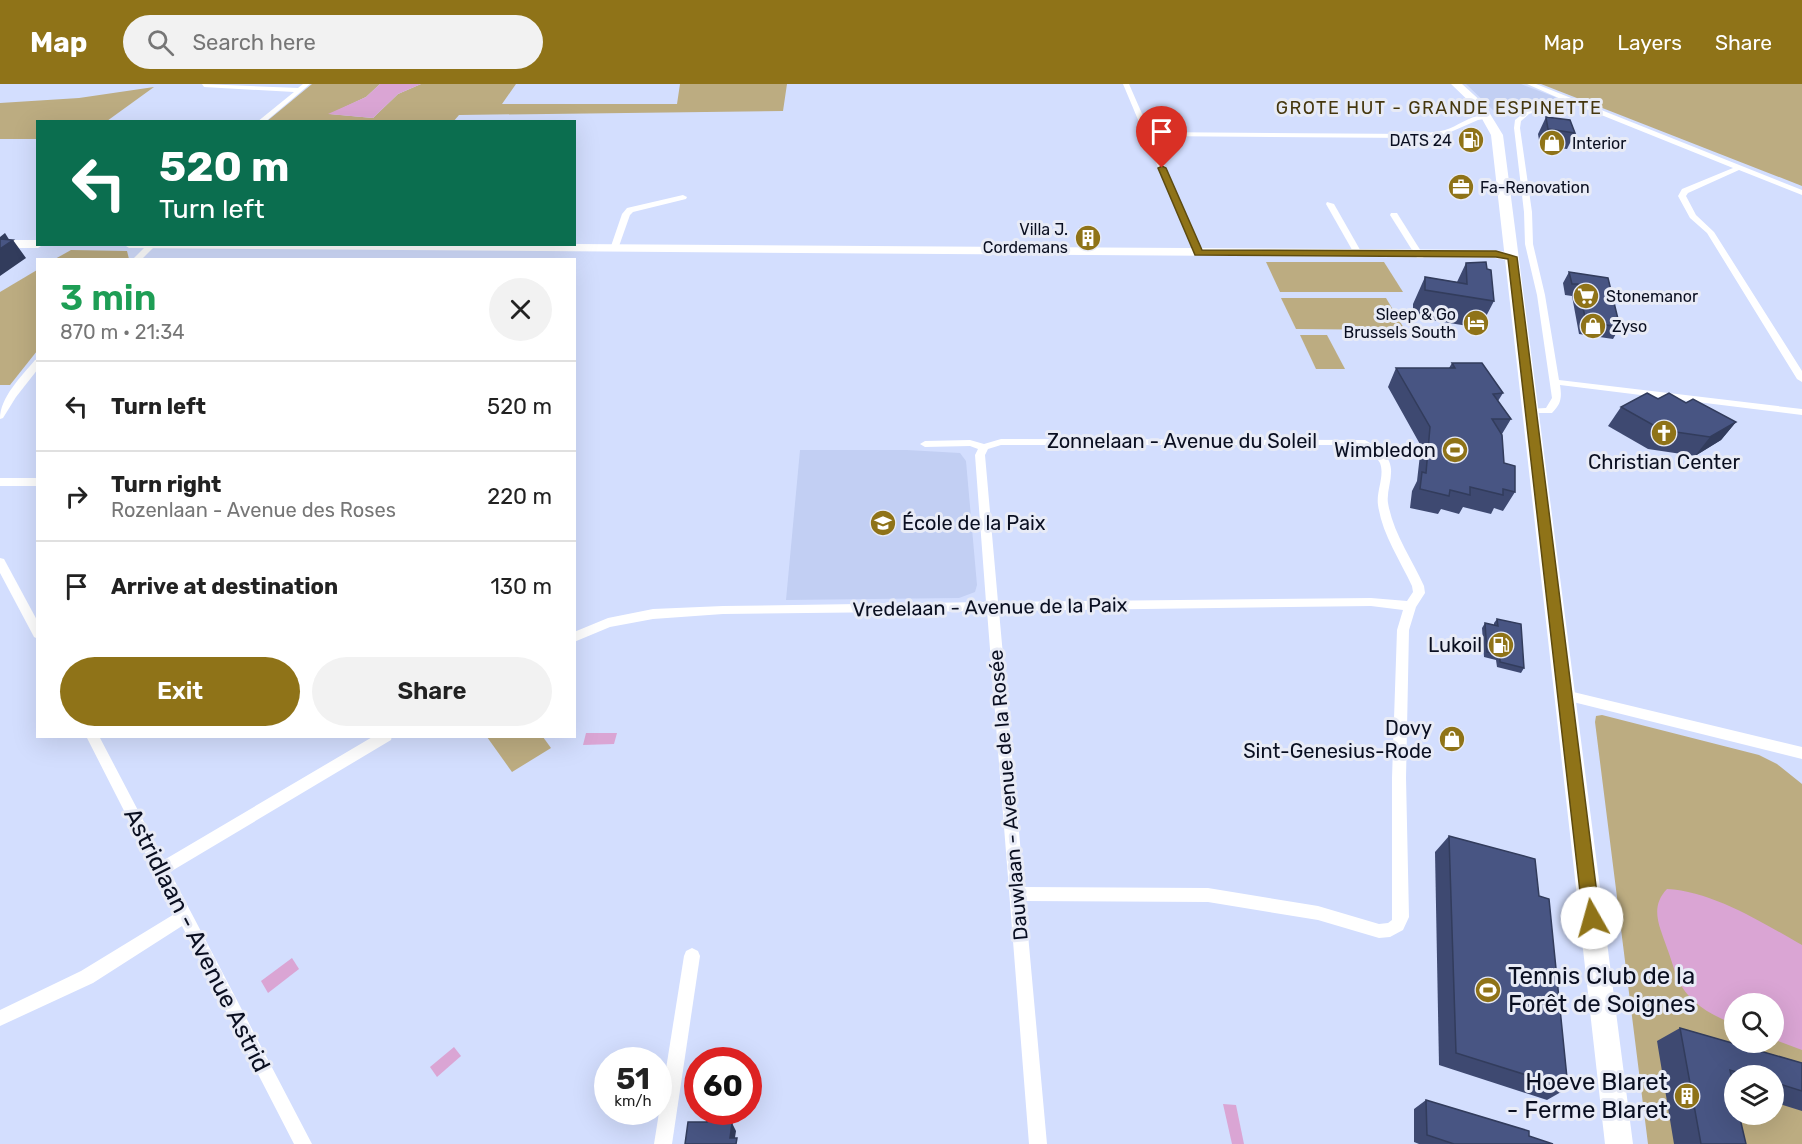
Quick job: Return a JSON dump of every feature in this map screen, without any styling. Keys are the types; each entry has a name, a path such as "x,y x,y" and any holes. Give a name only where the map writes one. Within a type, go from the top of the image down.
{"main road":[{"path":"1456,84 1488,118 1497,135 1618,1144"}],"street":[{"path":"262,120 307,84"},
{"path":"1126,84 1198,253"},
{"path":"1530,84 1802,193"},
{"path":"204,85 300,90"},
{"path":"1531,411 1543,412 1554,406 1557,398 1540,292 1530,255 1528,212 1516,128 1518,120 1527,113 1569,100"},
{"path":"1147,134 1417,136 1446,132 1477,118 1488,118"},
{"path":"1739,168 1685,191 1682,196 1693,216 1710,232 1802,379"},
{"path":"614,249 626,214 630,210 682,196"},
{"path":"1330,204 1359,255"},
{"path":"1394,214 1420,256"},
{"path":"0,244 36,244"},
{"path":"138,258 151,246"},
{"path":"423,246 1468,256 1512,260"},
{"path":"0,417 12,396 36,365"},
{"path":"1555,382 1802,412"},
{"name":"Zonnelaan - Avenue du Soleil","path":"925,444 970,443 984,447 1001,442 1361,442 1371,447 1383,459 1386,467 1382,488 1383,506 1388,523 1418,586 1419,593 1410,606 1403,630 1399,778 1401,917 1398,925 1390,930 1379,931 1318,913 1208,895 1018,894"},
{"name":"Dauwlaan - Avenue de la Rosée","path":"984,447 980,455 1038,1144"},
{"path":"0,482 36,482"},
{"path":"0,562 36,630"},
{"name":"Vredelaan - Avenue de la Paix","path":"576,636 608,623 665,614 723,610 1371,602 1410,606"},
{"path":"1565,695 1800,755"},
{"name":"Astridlaan - Avenue Astrid","path":"93,738 303,1144"},
{"path":"160,870 384,738"},
{"path":"0,1017 87,977 184,916"},
{"path":"663,1144 692,956"}],"shaded area":[{"path":"312,84 380,84 366,97 330,114 373,118 398,94 421,84 516,84 502,104 677,104 680,84 787,84 783,111 459,115 455,120 268,120"},
{"path":"380,84 421,84 398,94 373,118 328,114 366,97"},
{"path":"1466,84 1521,84 1557,99 1527,110 1520,115 1493,110"},
{"path":"1541,84 1802,84 1802,186"},
{"path":"154,87 108,120 36,120 36,139 0,139 0,103 79,98"},
{"path":"71,250 127,251 129,258 57,258"},
{"path":"1266,262 1384,262 1403,292 1280,292"},
{"path":"36,271 36,352 10,385 0,385 0,292"},
{"path":"1281,298 1386,298 1405,330 1296,329"},
{"path":"1300,335 1327,335 1345,369 1316,369"},
{"name":"École de la Paix","path":"800,450 907,450 960,453 966,461 977,585 975,592 959,598 786,600"},
{"path":"1602,715 1759,755 1777,764 1802,784 1802,1144 1648,1144 1596,716"},
{"path":"586,733 617,733 614,744 583,745"},
{"path":"488,738 544,738 551,748 512,772"},
{"path":"1667,889 1702,896 1737,909 1802,945 1802,1050 1784,1043 1784,993 1724,993 1724,1020 1708,1012 1688,994 1677,976 1658,918 1658,903"},
{"path":"292,958 299,969 268,993 261,981"},
{"path":"454,1047 461,1056 437,1077 430,1067"},
{"path":"1223,1104 1236,1105 1244,1144 1232,1144"}],"building":[{"path":"1546,117 1570,120 1575,133 1548,129"},
{"path":"0,239 13,240 0,249"},
{"path":"1486,262 1487,269 1491,270 1494,301 1425,290 1425,277 1467,284 1466,263"},
{"path":"1569,272 1608,278 1620,327 1586,322 1578,284 1572,284"},
{"name":"Wimbledon","path":"1452,363 1482,363 1503,393 1493,394 1511,419 1492,419 1502,435 1504,463 1515,466 1515,492 1503,489 1503,495 1470,487 1470,495 1450,490 1449,496 1420,489 1422,472 1426,473 1430,427 1396,368 1455,368"},
{"path":"1647,393 1658,399 1669,393 1686,403 1693,399 1736,422 1710,437 1662,430 1621,407"},
{"name":"Lukoil","path":"1497,619 1521,624 1524,668 1500,662 1500,655 1487,652 1485,623 1498,626"},
{"name":"Tennis Club de la Forêt de Soignes","path":"1449,836 1535,859 1539,896 1549,899 1568,1088 1456,1053"},
{"path":"1680,1028 1724,1041 1724,1053 1767,1053 1802,1063 1802,1091 1784,1085 1784,1065 1724,1065 1724,1125 1742,1125 1746,1144 1701,1144"},
{"path":"1426,1100 1529,1131 1529,1136 1553,1144 1454,1144 1427,1135"},
{"path":"688,1125 732,1125 730,1138 737,1138 736,1144 685,1144"}],"place":[{"name":"DATS 24","path":"1471,140"},
{"name":"Interior","path":"1552,143"},
{"name":"Fa-Renovation","path":"1461,187"},
{"name":"Villa J. Cordemans","path":"1088,238"},
{"name":"Stonemanor","path":"1586,296"},
{"name":"Sleep & Go Brussels South","path":"1476,323"},
{"name":"Zyso","path":"1593,326"},
{"name":"Christian Center","path":"1664,433"},
{"name":"Wimbledon","path":"1455,450"},
{"name":"École de la Paix","path":"883,523"},
{"name":"Lukoil","path":"1501,645"},
{"name":"Dovy Sint-Genesius-Rode","path":"1452,739"},
{"name":"Tennis Club de la Forêt de Soignes","path":"1488,990"},
{"name":"Hoeve Blaret - Ferme Blaret","path":"1687,1096"}],"district":[{"name":"GROTE HUT - GRANDE ESPINETTE","path":"1439,108"}],"route":[{"path":"1162,168 1198,253 1420,256 1496,254 1512,257 1592,918"}]}
